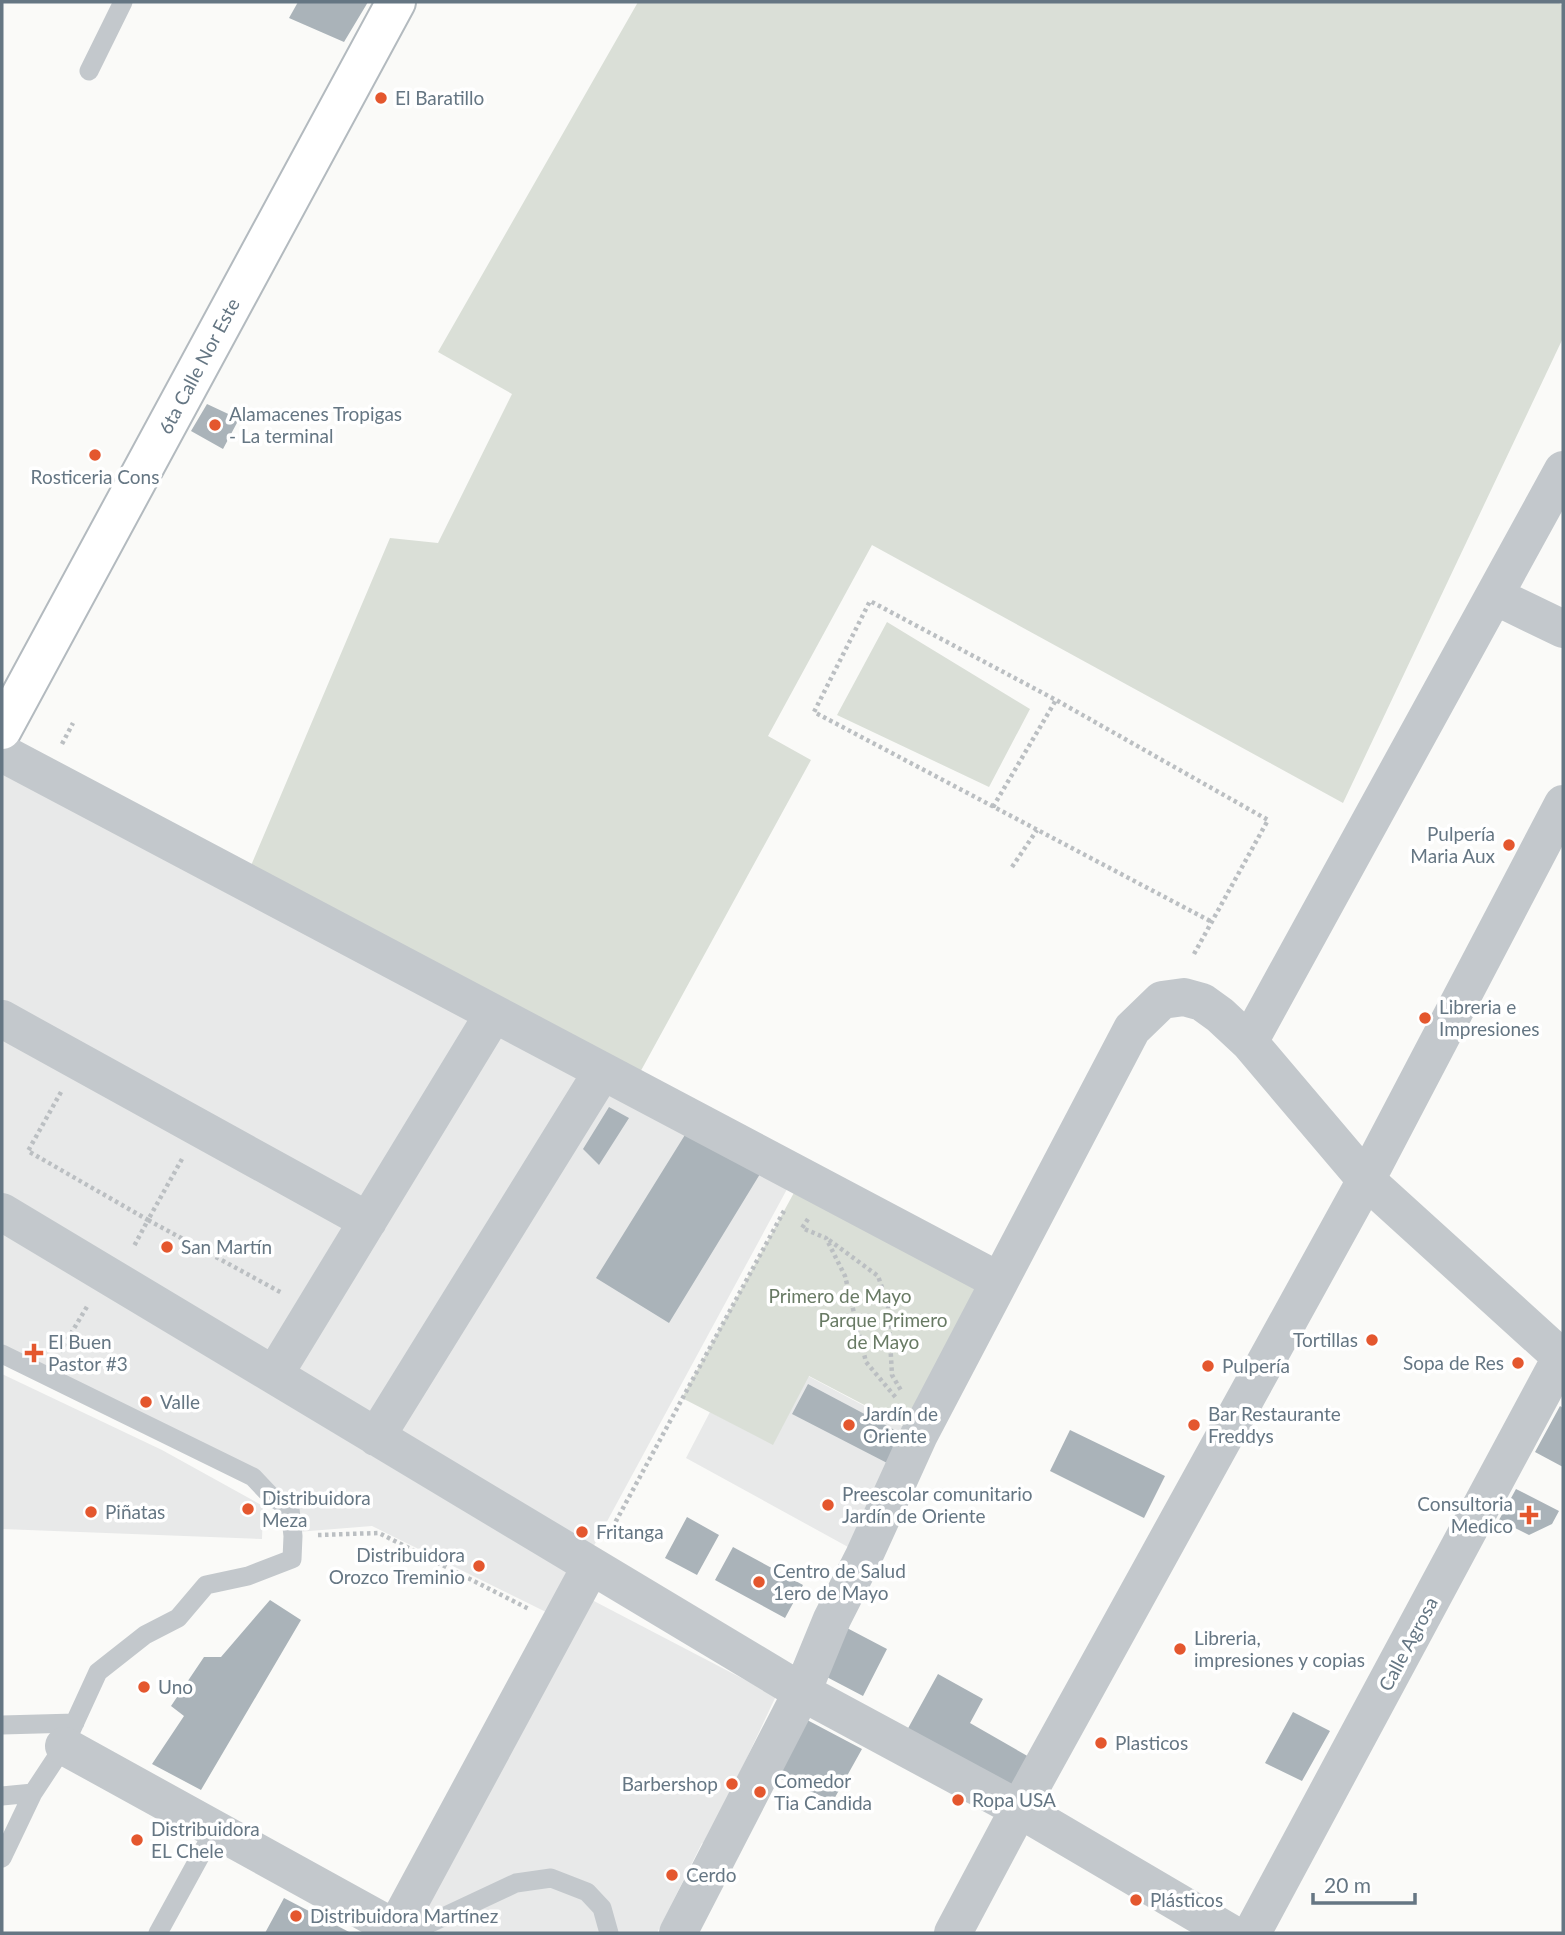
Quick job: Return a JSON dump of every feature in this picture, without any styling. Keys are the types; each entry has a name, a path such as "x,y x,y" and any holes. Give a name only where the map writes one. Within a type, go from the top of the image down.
{"street":[{"name":"6ta Calle Nor Este","path":"2,730 396,2"},
{"path":"1250,1042 1563,470"},
{"path":"1495,596 1563,629"},
{"path":"2,753 999,1281"},
{"path":"953,1933 1018,1809 1366,1180 1563,804"},
{"path":"678,1933 802,1692 832,1619 922,1429 1132,1028 1161,1000 1184,997 1202,1002 1250,1042 1366,1180 1562,1356"},
{"path":"274,1375 493,1015"},
{"path":"2,1019 368,1220"},
{"path":"376,1437 601,1072"},
{"path":"2,1212 802,1692 1018,1809 1230,1933"},
{"name":"Calle Agrosa","path":"1252,1933 1562,1356"},
{"path":"69,1734 215,1829 400,1932 591,1566"}],"lane":[{"path":"89,71 123,2"},
{"path":"2,1354 253,1477 270,1495 290,1509 293,1536 292,1559 248,1576 206,1585 178,1619 145,1635 98,1672 69,1734 33,1793 3,1852"},
{"path":"2,1725 69,1734"},
{"path":"2,1796 33,1793"},
{"path":"158,1933 215,1829"},
{"path":"400,1932 516,1883 551,1878 587,1892 602,1908 609,1933"}],"path":[{"path":"1194,954 1212,922 1268,820 1056,700 870,601 814,712 1212,922"},
{"path":"993,807 1056,700"},
{"path":"1012,867 1037,830"},
{"path":"78,1061 29,1151 313,1310"},
{"path":"47,1376 148,1220 200,1128"},
{"path":"591,1566 802,1178"},
{"path":"802,1228 826,1238 878,1276 888,1305 892,1375 922,1429"},
{"path":"826,1238 845,1276 866,1362 922,1429"},
{"path":"293,1536 379,1533 559,1624"}],"shaded area":[{"path":"2,767 792,1180 591,1551 2,1202"},
{"path":"2,1222 572,1563 546,1612 372,1526 297,1532 296,1507 2,1348"},
{"path":"2,1374 162,1450 263,1506 262,1539 2,1529"},
{"name":"Preescolar comunitario Jardín de Oriente","path":"808,1376 919,1435 859,1553 686,1458 710,1412 773,1444"},
{"path":"592,1600 776,1696 706,1845 702,1843 657,1933 438,1933 425,1927 419,1914"}],"green space":[{"path":"638,2 1558,2 1563,6 1563,338 1343,803 872,545 768,736 811,760 632,1087 244,882 390,538 438,543 512,394 438,352"},
{"path":"887,622 1030,709 989,787 837,715"},
{"name":"Primero de Mayo","path":"802,1178 999,1281 916,1432 809,1376 773,1445 682,1398"}],"building":[{"path":"298,2 368,2 344,42 289,18"},
{"name":"Alamacenes Tropigas - La terminal","path":"207,404 239,419 223,449 191,431"},
{"path":"609,1107 629,1118 599,1165 583,1149"},
{"path":"688,1130 760,1174 669,1323 596,1278"},
{"name":"Jardín de Oriente","path":"808,1384 906,1436 891,1465 792,1414"},
{"path":"1560,1406 1563,1408 1563,1467 1535,1452"},
{"path":"1070,1430 1165,1476 1144,1518 1050,1471"},
{"name":"Consultoria Medico","path":"1516,1489 1559,1511 1552,1524 1529,1535 1499,1520"},
{"path":"687,1517 719,1535 697,1575 665,1558"},
{"name":"Centro de Salud 1ero de Mayo","path":"733,1547 803,1585 785,1618 715,1580"},
{"path":"270,1600 301,1620 201,1790 152,1764 184,1716 171,1706 204,1657 221,1657"},
{"path":"847,1628 887,1649 863,1696 821,1674"},
{"path":"938,1674 983,1699 970,1723 1031,1758 1011,1790 906,1732"},
{"path":"792,1712 862,1749 833,1801 762,1771"},
{"path":"1293,1712 1330,1731 1302,1781 1265,1763"},
{"name":"Distribuidora Martínez","path":"284,1898 351,1933 265,1933"}],"place":[{"name":"El Baratillo","path":"381,98"},
{"name":"Alamacenes Tropigas - La terminal","path":"215,425"},
{"name":"Rosticeria Cons","path":"95,455"},
{"name":"Pulpería Maria Aux","path":"1509,845"},
{"name":"Libreria e Impresiones","path":"1425,1018"},
{"name":"San Martín","path":"167,1247"},
{"name":"Tortillas","path":"1372,1340"},
{"name":"El Buen Pastor #3","path":"34,1353"},
{"name":"Sopa de Res","path":"1518,1363"},
{"name":"Pulpería","path":"1208,1366"},
{"name":"Valle","path":"146,1402"},
{"name":"Jardín de Oriente","path":"849,1425"},
{"name":"Bar Restaurante Freddys","path":"1194,1425"},
{"name":"Preescolar comunitario Jardín de Oriente","path":"828,1505"},
{"name":"Distribuidora Meza","path":"248,1509"},
{"name":"Piñatas","path":"91,1512"},
{"name":"Consultoria Medico","path":"1529,1515"},
{"name":"Fritanga","path":"582,1532"},
{"name":"Distribuidora Orozco Treminio","path":"479,1566"},
{"name":"Centro de Salud 1ero de Mayo","path":"759,1582"},
{"name":"Libreria, impresiones y copias","path":"1180,1649"},
{"name":"Uno","path":"144,1687"},
{"name":"Plasticos","path":"1101,1743"},
{"name":"Barbershop","path":"732,1784"},
{"name":"Comedor Tia Candida","path":"760,1792"},
{"name":"Ropa USA","path":"958,1800"},
{"name":"Distribuidora EL Chele","path":"137,1840"},
{"name":"Cerdo","path":"672,1875"},
{"name":"Plásticos","path":"1136,1900"},
{"name":"Distribuidora Martínez","path":"296,1916"}],"park label":[{"name":"Parque Primero de Mayo","path":"883,1331"}]}
